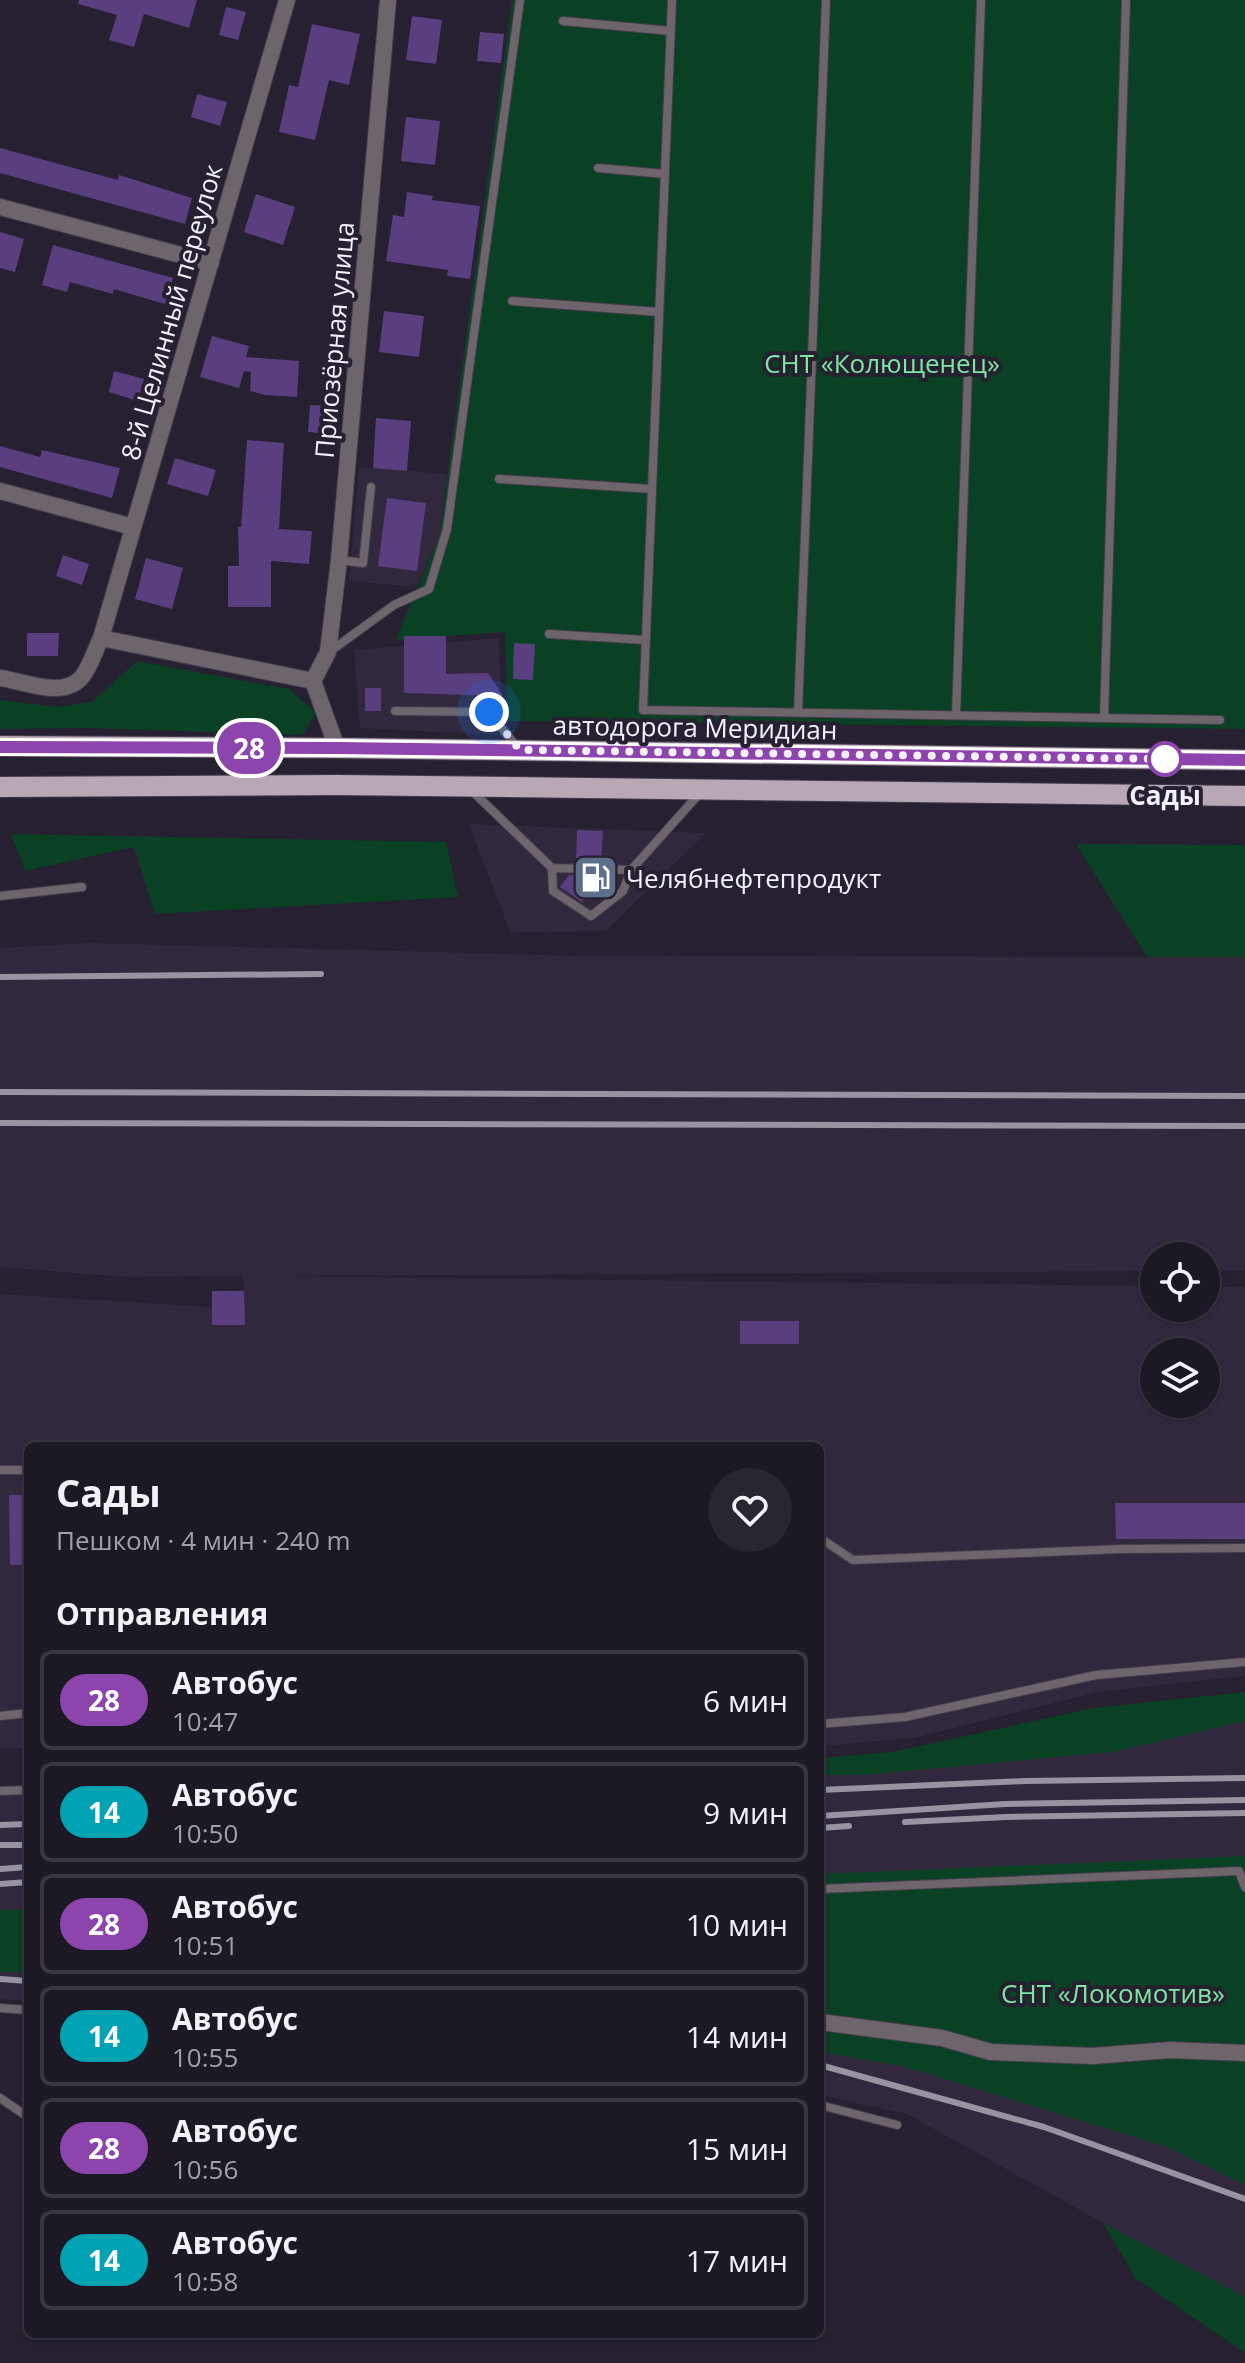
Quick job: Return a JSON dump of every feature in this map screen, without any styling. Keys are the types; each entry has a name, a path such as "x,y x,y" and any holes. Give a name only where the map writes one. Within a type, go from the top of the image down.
{"main road":[{"name":"автодорога Меридиан","path":"0,746 1245,760"},
{"path":"337,748 337,785"},
{"path":"0,787 337,785 1245,796"}],"street":[{"name":"8-й Целинный переулок","path":"0,678 45,689 66,686 80,679 101,638 287,0"},
{"name":"Приозёрная улица","path":"313,681 328,652 339,560 388,0"},
{"path":"0,207 211,263"},
{"path":"0,491 133,527"},
{"path":"101,638 313,681 337,748"},
{"path":"824,2023 942,2038 991,2052 1092,2056 1170,2050 1245,2053"}],"lane":[{"path":"328,652 394,605 429,589 443,544 452,498 520,0"},
{"path":"672,0 643,710 1220,720"},
{"path":"798,712 826,0"},
{"path":"956,715 981,0"},
{"path":"1104,718 1126,0"},
{"path":"563,21 671,31"},
{"path":"598,168 665,174"},
{"path":"512,301 659,312"},
{"path":"499,479 652,489"},
{"path":"339,560 363,563 371,487"},
{"path":"549,634 645,640"},
{"path":"395,711 489,712 520,750"},
{"path":"467,787 552,868 631,870"},
{"path":"552,868 553,891 591,916 623,891 631,870 703,790"},
{"path":"0,896 82,887"},
{"path":"0,1470 24,1470"},
{"path":"824,1541 853,1560 1121,1549 1245,1548"},
{"path":"824,1724 905,1717 1096,1675 1245,1662"},
{"path":"0,1716 24,1713"},
{"path":"0,1791 24,1790"},
{"path":"1239,1871 1245,1862"},
{"path":"1239,1871 1245,1887"},
{"path":"824,1889 1239,1871"},
{"path":"0,2008 24,2010"},
{"path":"0,2098 24,2114"},
{"path":"824,2106 897,2125"}],"shaded area":[{"path":"359,467 447,474 439,536 417,587 349,581"},
{"path":"499,638 502,735 360,728 354,650"},
{"path":"469,824 706,833 606,931 510,932"},
{"path":"89,943 588,956 1245,957 1245,1271 1220,1271 1220,1242 1140,1242 1140,1271 271,1276 1140,1286 1140,1322 1220,1322 1220,1287 1245,1287 1245,1676 1098,1692 914,1738 824,1746 824,1442 24,1442 24,1748 0,1748 0,1294 211,1307 212,1291 244,1290 243,1276 126,1277 0,1267 0,948"},
{"path":"1245,1721 1245,1856 824,1874 824,1775 865,1775 1113,1752"},
{"path":"24,1793 24,1909 0,1910 0,1795"},
{"path":"0,1972 24,1972 24,2001 0,1999"},
{"path":"824,2053 905,2067 1167,2147 1245,2185 1245,2297 1103,2223 907,2114 824,2096"}],"green space":[{"name":"СНТ «Колющенец»","path":"512,0 1245,0 1245,729 508,721 505,632 396,640 439,536"},
{"path":"137,661 289,689 316,713 302,735 85,728 0,729 0,700 58,707 92,702"},
{"path":"11,834 446,842 458,897 155,914 134,847 25,871"},
{"path":"1076,844 1245,845 1245,957 1147,957"},
{"path":"1245,1692 1245,1721 1113,1752 865,1775 824,1775 824,1758 892,1752 1093,1708"},
{"name":"СНТ «Локомотив»","path":"1245,1856 1245,2185 1167,2147 905,2067 824,2053 824,1874"},
{"path":"24,1909 24,1972 0,1972 0,1910"},
{"path":"1103,2223 1245,2297 1245,2353 1136,2279"}],"building":[{"path":"79,0 197,0 189,28 144,14 134,47 109,40 117,15 78,4"},
{"path":"226,7 246,12 238,40 219,35"},
{"path":"412,16 442,20 436,64 406,60"},
{"path":"312,24 360,34 349,85 329,80 315,140 279,132 289,85 298,87"},
{"path":"480,32 504,34 501,63 477,61"},
{"path":"197,94 227,102 220,126 191,117"},
{"path":"406,117 440,121 435,165 401,161"},
{"path":"0,148 118,180 119,175 192,198 185,224 0,173"},
{"path":"407,192 433,196 432,200 480,206 470,279 447,276 448,270 386,261 393,215 404,217"},
{"path":"256,194 295,207 283,245 244,232"},
{"path":"0,232 24,239 15,272 0,268"},
{"path":"53,245 173,278 165,304 114,289 113,294 70,282 67,292 42,285"},
{"path":"384,311 424,316 419,357 379,352"},
{"path":"212,336 249,346 246,357 299,361 297,397 250,391 251,372 244,371 239,388 200,377"},
{"path":"114,371 144,379 138,401 109,392"},
{"path":"310,405 331,406 329,434 308,432"},
{"path":"376,418 411,421 407,471 373,468"},
{"path":"247,440 284,443 279,529 312,531 309,564 271,561 271,607 228,607 228,566 239,566 238,527 241,527"},
{"path":"0,446 40,457 42,450 120,468 112,498 0,467"},
{"path":"175,458 216,470 208,496 167,484"},
{"path":"387,498 426,503 417,571 378,566"},
{"path":"63,555 89,564 82,585 56,576"},
{"path":"146,558 183,568 172,609 135,599"},
{"path":"27,633 59,633 58,656 27,656"},
{"path":"404,636 446,636 446,674 488,673 503,696 404,693"},
{"path":"514,643 535,644 533,680 513,679"},
{"path":"365,688 381,688 381,711 365,711"},
{"path":"577,830 603,831 601,862 576,862"},
{"path":"569,875 606,876 609,882 593,888 582,902 560,887"},
{"path":"212,1291 244,1291 245,1325 212,1325"},
{"path":"740,1321 799,1321 799,1344 740,1344"},
{"path":"9,1495 24,1495 24,1565 10,1565"},
{"path":"1115,1503 1245,1503 1245,1539 1116,1539"}],"railway":[{"path":"0,977 321,974"},
{"path":"0,1092 1245,1096"},
{"path":"0,1123 1245,1126"},
{"path":"824,1790 1025,1781 1245,1778"},
{"path":"824,1816 1005,1804 1245,1800"},
{"path":"905,1822 1245,1813"},
{"path":"0,1825 24,1824"},
{"path":"824,1828 849,1826"},
{"path":"0,1845 24,1845"},
{"path":"0,1869 24,1867"},
{"path":"0,1884 24,1882"},
{"path":"0,1979 24,1981"},
{"path":"824,2066 1044,2127 1245,2199"}],"bus line":[{"name":"28","path":"0,747 337,748 1245,760"}],"place":[{"name":"Сады","path":"1165,759"},
{"name":"Челябнефтепродукт","path":"595,878"}],"route":[{"path":"489,712 520,750 1165,759"}]}
